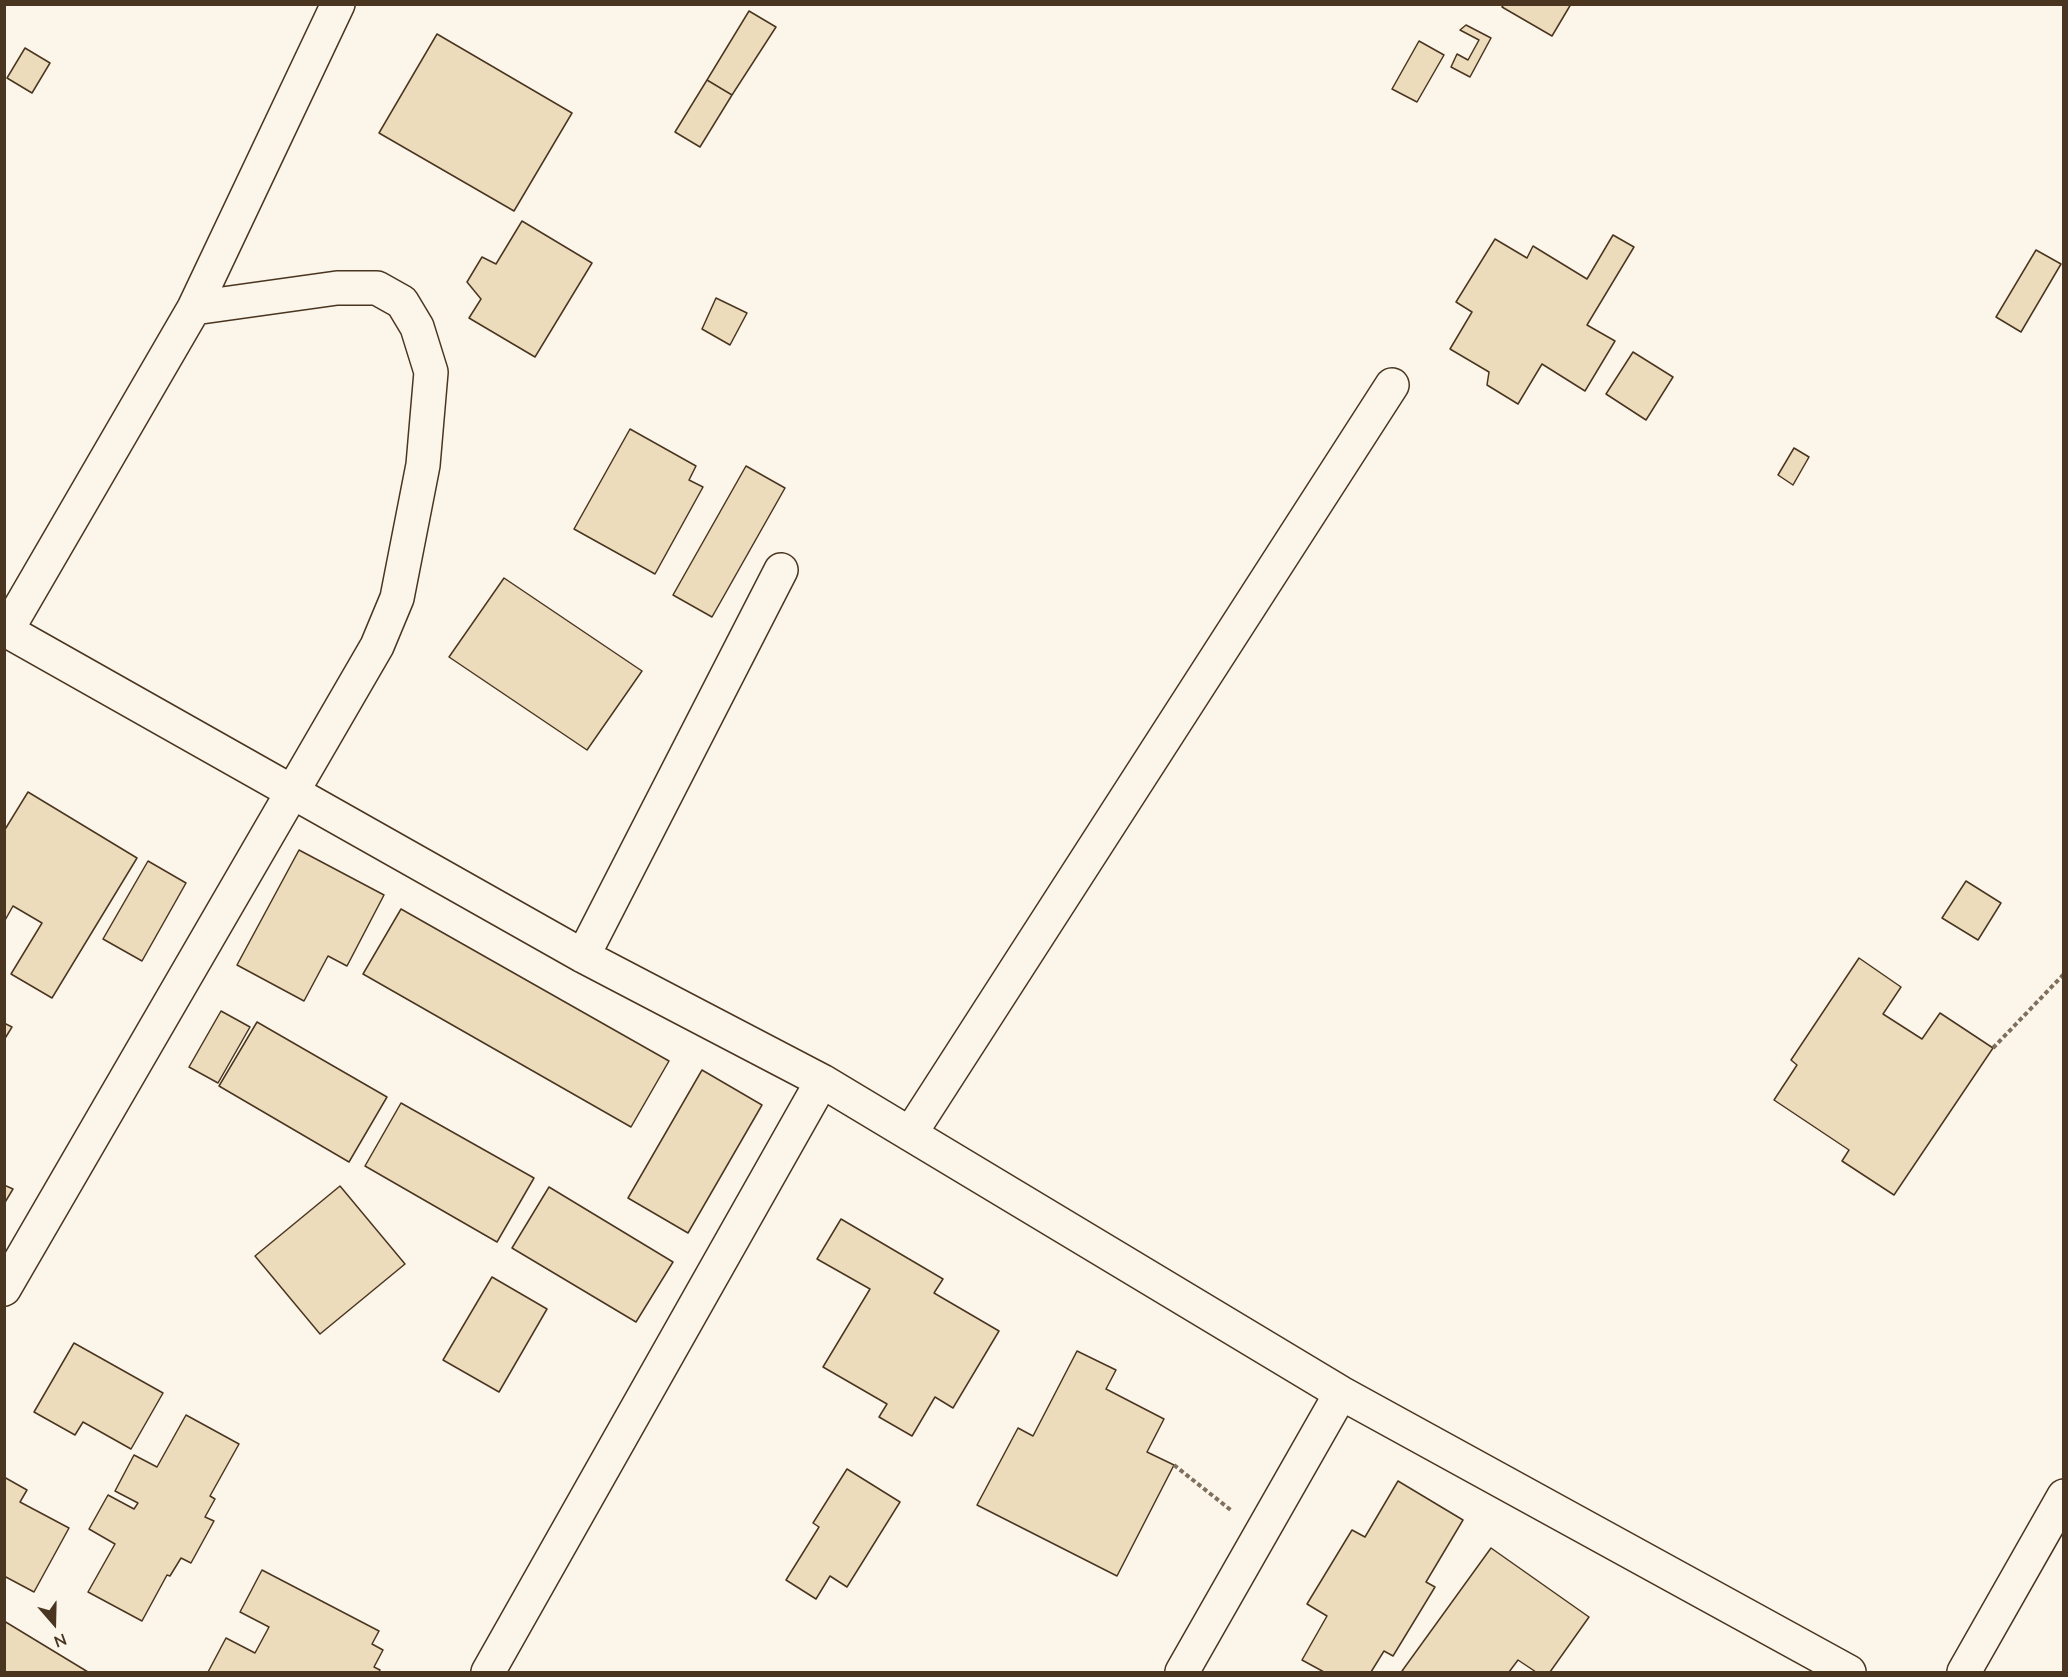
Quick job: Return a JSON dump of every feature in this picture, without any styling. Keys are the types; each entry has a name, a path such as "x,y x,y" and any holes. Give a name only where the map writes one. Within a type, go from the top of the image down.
{"street":[{"path":"338,4 194,308 6,629 583,956 822,1081 1341,1393 1849,1672"},
{"path":"4,1289 291,791 378,646 397,598 423,465 431,372 417,327 402,302 377,288 327,289 194,308"},
{"path":"910,1134 1392,386"},
{"path":"583,956 781,570"},
{"path":"488,1672 822,1081"},
{"path":"1182,1672 1341,1393"},
{"path":"1964,1672 2064,1496"}],"path":[{"path":"1993,1048 2064,974"},
{"path":"1174,1466 1260,1534"}],"building":[{"path":"1504,4 1571,4 1552,36 1502,7"},
{"path":"749,11 776,27 732,95 707,80"},
{"path":"1466,25 1491,38 1470,77 1451,67 1457,54 1468,60 1479,40 1460,30"},
{"path":"437,34 572,113 514,211 379,133"},
{"path":"1419,41 1444,55 1417,102 1392,89"},
{"path":"25,48 50,63 32,93 7,78"},
{"path":"707,80 732,95 700,147 675,132"},
{"path":"522,221 592,263 535,357 469,318 481,299 467,282 482,257 496,264"},
{"path":"1613,235 1634,247 1587,325 1615,341 1585,391 1542,364 1518,404 1487,385 1489,372 1450,349 1472,312 1456,302 1495,239 1527,258 1533,246 1587,279"},
{"path":"2036,250 2061,264 2021,332 1996,317"},
{"path":"716,298 747,313 730,345 702,329"},
{"path":"1633,352 1673,377 1646,420 1606,394"},
{"path":"630,429 696,466 689,480 703,487 655,574 574,529"},
{"path":"1794,448 1809,457 1793,485 1778,475"},
{"path":"746,466 785,488 712,617 673,595"},
{"path":"504,578 642,671 587,750 449,657"},
{"path":"28,792 137,858 52,998 11,974 42,923 13,906 4,922 4,831"},
{"path":"299,850 384,895 347,966 328,956 304,1001 237,965"},
{"path":"148,861 186,883 142,961 103,939"},
{"path":"1966,881 2001,903 1978,940 1942,918"},
{"path":"401,909 669,1061 631,1127 363,974"},
{"path":"1859,958 1901,987 1883,1014 1922,1039 1940,1013 1993,1048 1894,1195 1842,1161 1849,1150 1774,1100 1797,1065 1791,1060"},
{"path":"221,1011 250,1027 218,1083 189,1067"},
{"path":"257,1022 387,1097 349,1162 219,1086"},
{"path":"4,1023 12,1027 4,1040"},
{"path":"702,1070 762,1105 688,1233 628,1198"},
{"path":"401,1103 534,1178 497,1242 365,1166"},
{"path":"4,1185 13,1189 4,1204"},
{"path":"340,1186 405,1264 320,1334 255,1256"},
{"path":"549,1187 673,1262 636,1322 512,1248"},
{"path":"841,1219 943,1279 934,1293 999,1331 953,1408 935,1397 912,1436 879,1417 887,1404 823,1367 870,1289 817,1259"},
{"path":"492,1277 547,1309 499,1392 443,1360"},
{"path":"74,1343 163,1393 131,1449 83,1422 75,1435 34,1412"},
{"path":"1077,1351 1116,1370 1106,1389 1164,1419 1147,1452 1174,1465 1117,1576 977,1505 1018,1428 1033,1436"},
{"path":"186,1415 239,1444 210,1496 215,1499 205,1517 214,1521 191,1563 181,1558 170,1576 167,1575 142,1621 88,1592 115,1544 89,1529 108,1495 134,1509 138,1503 115,1491 134,1455 157,1467"},
{"path":"847,1469 900,1502 847,1587 830,1576 816,1599 786,1580 819,1527 813,1523"},
{"path":"4,1477 27,1490 20,1502 69,1528 34,1592 4,1576"},
{"path":"1398,1481 1463,1520 1426,1582 1435,1587 1393,1656 1384,1651 1371,1672 1324,1672 1302,1660 1327,1616 1307,1604 1352,1530 1365,1537"},
{"path":"1491,1548 1589,1617 1550,1672 1536,1672 1518,1660 1509,1672 1402,1671"},
{"path":"262,1570 379,1631 372,1644 383,1650 374,1667 380,1670 379,1672 208,1672 226,1638 255,1653 269,1627 240,1612"},
{"path":"4,1621 88,1672 4,1672"}]}
